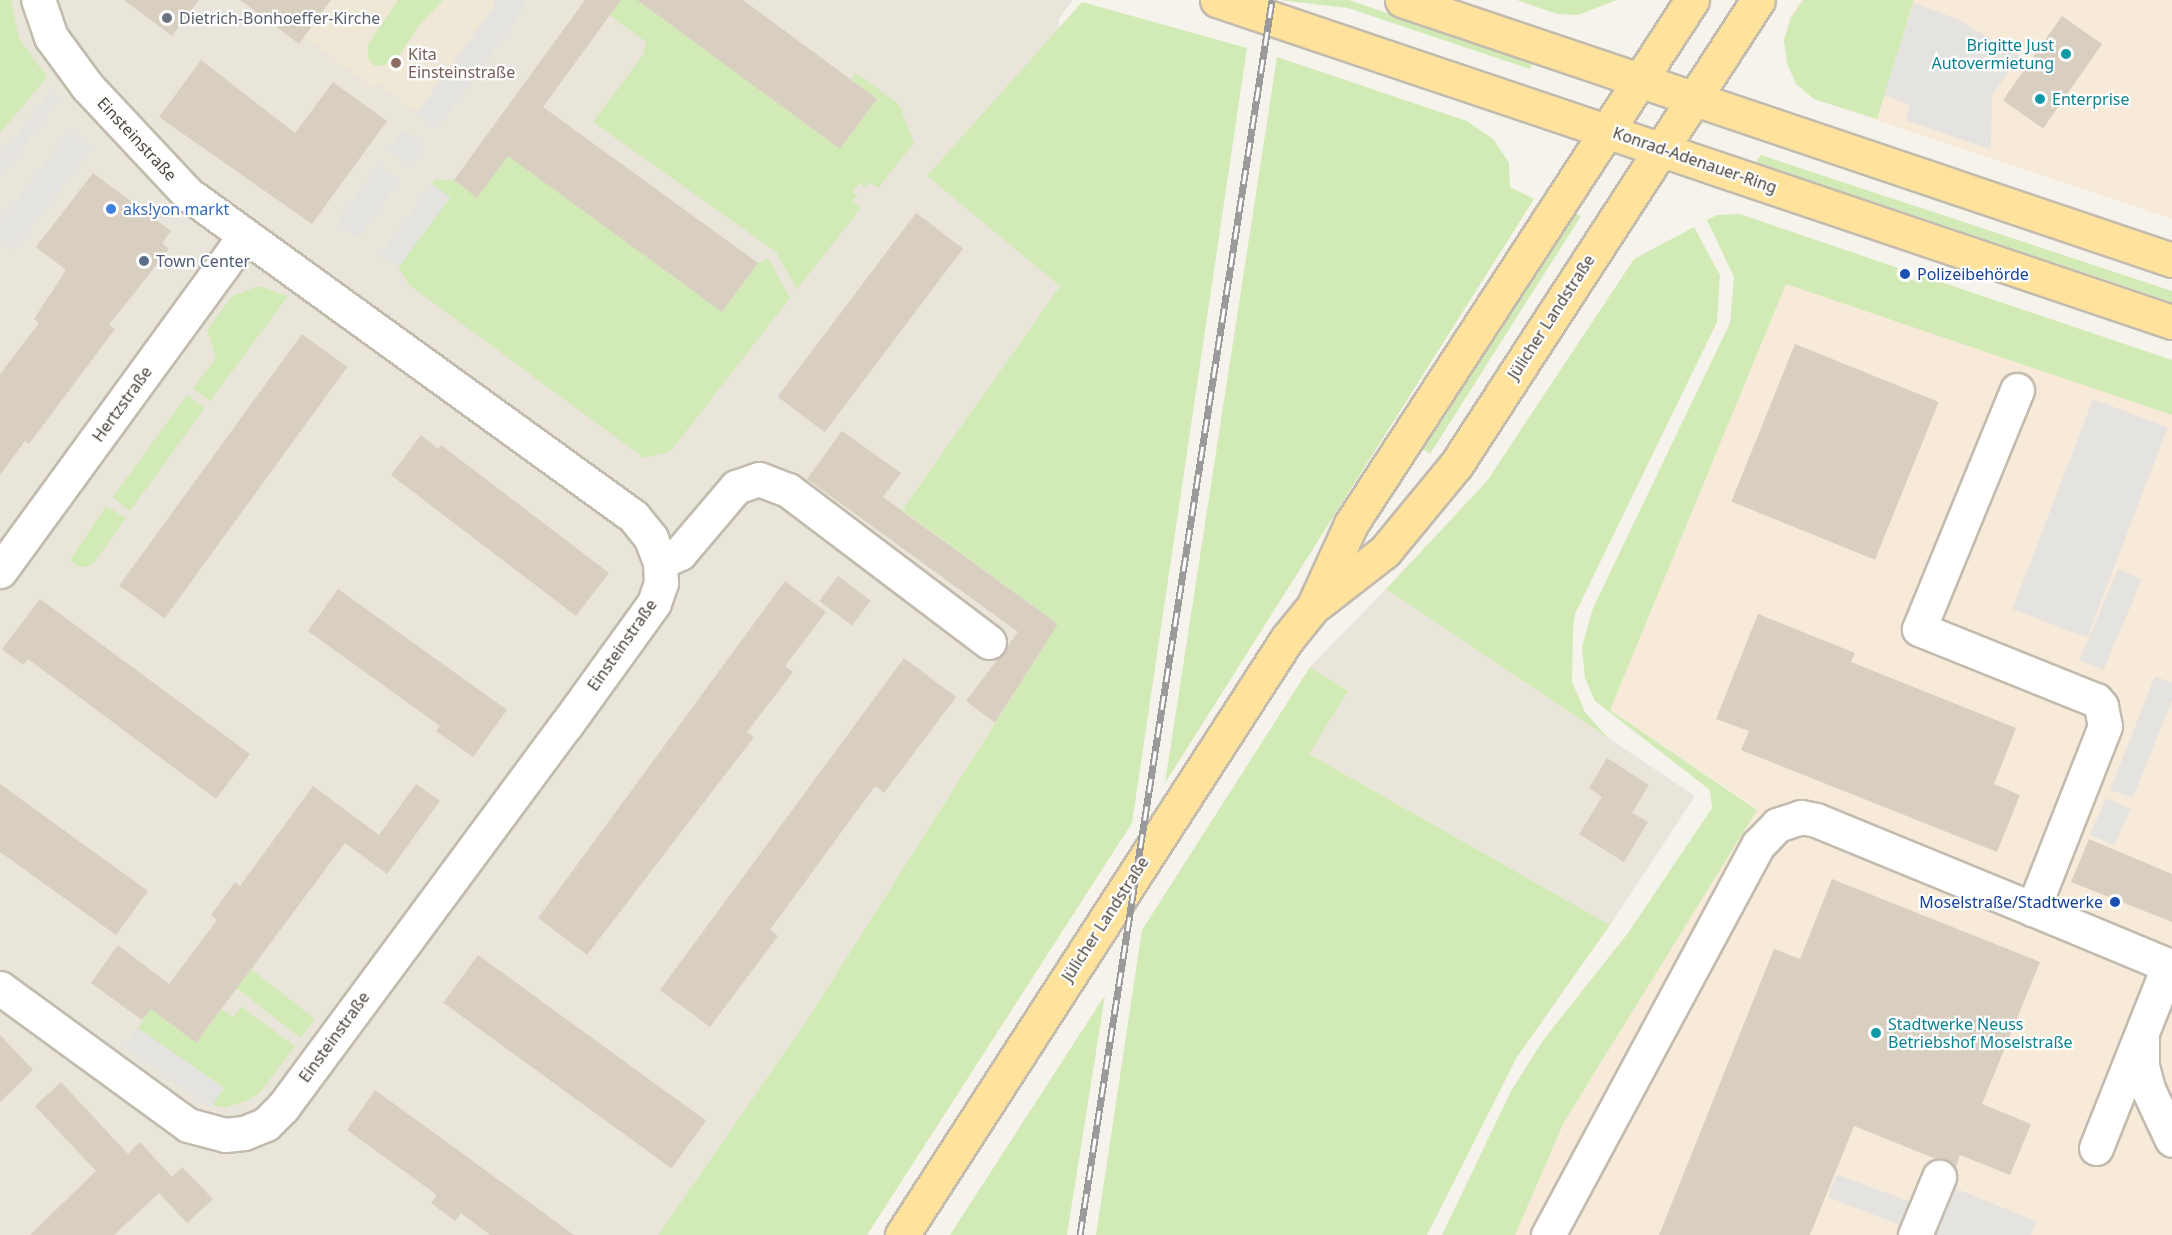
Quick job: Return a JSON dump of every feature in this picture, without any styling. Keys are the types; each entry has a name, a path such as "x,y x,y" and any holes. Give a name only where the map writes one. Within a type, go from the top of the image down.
{"main road":[{"name":"Konrad-Adenauer-Ring","path":"1217,0 2172,322"},
{"path":"1402,0 2172,260"},
{"name":"Jülicher Landstraße","path":"1313,607 1351,524 1692,0"},
{"name":"Jülicher Landstraße","path":"902,1235 1287,639 1313,607 1385,551 1456,465 1758,0"}],"street":[{"name":"Einsteinstraße","path":"0,988 188,1125 225,1135 244,1133 266,1124 283,1107 654,603 662,583 660,562 651,538 633,516 310,279 244,237 188,194 87,86 51,37 38,0"},
{"name":"Hertzstraße","path":"0,571 244,237"},
{"path":"2016,390 1919,628 2096,700 2104,712 2105,726 2033,909"},
{"path":"660,562 680,553 736,487 759,479 788,490 989,642"},
{"path":"1548,1235 1758,845 1777,825 1801,817 1816,820 2171,966 2096,1148"},
{"path":"2172,1000 2145,1026 2142,1066 2172,1140"},
{"path":"1915,1235 1939,1177"}],"shaded area":[{"path":"0,0 1073,0 1059,18 1060,286 902,510 1058,624 809,1017 658,1235 0,1235"},
{"name":"Kita Einsteinstraße","path":"261,0 493,0 495,3 417,112 377,83 373,88 305,37 299,44 253,10"},
{"path":"492,0 525,0 518,18 437,128 417,114 497,4"},
{"path":"1801,0 2172,0 2172,219 1814,99 1796,84 1787,63 1784,40 1790,17"},
{"path":"1914,3 1957,19 2019,56 1992,96 1991,150 1906,120 1910,105 1884,95"},
{"path":"50,93 59,100 0,177 0,157"},
{"path":"404,130 425,146 410,166 389,150"},
{"path":"70,131 92,148 14,250 0,239 0,222"},
{"path":"379,165 400,180 358,238 337,222"},
{"path":"432,184 450,197 398,268 380,255"},
{"path":"1786,283 2172,415 2172,1235 1515,1235 1564,1122 1757,809 1610,710"},
{"path":"2093,399 2168,428 2087,638 2012,609"},
{"path":"2118,569 2142,579 2103,670 2079,660"},
{"path":"1386,589 1695,796 1610,925 1309,754 1347,691 1310,667"},
{"path":"2155,676 2172,683 2172,701 2133,798 2110,790"},
{"path":"2106,798 2131,809 2114,846 2090,835"},
{"path":"138,1028 224,1088 211,1107 125,1047"},
{"path":"1837,1174 1915,1204 1906,1227 1828,1197"},
{"path":"1947,1185 2036,1221 2031,1235 1926,1235"}],"green space":[{"path":"0,0 11,0 19,38 47,77 0,133"},
{"path":"398,0 443,0 420,24 398,57 390,64 374,66 368,58 368,44"},
{"path":"589,0 637,0 840,149 877,99 851,79 856,73 899,104 914,143 878,188 869,182 865,187 859,183 852,192 857,196 853,201 861,208 797,289 776,252 593,122 643,55 646,42"},
{"path":"1279,0 1349,0 1533,63 1530,69 1348,8"},
{"path":"1517,0 1617,0 1578,15 1557,14"},
{"path":"1803,0 1914,0 1877,119 1814,99 1796,84 1787,63 1784,40 1791,18"},
{"path":"1082,2 1247,48 1132,823 867,1235 658,1235 809,1017 1058,624 902,510 1060,286 927,176"},
{"path":"1277,57 1467,121 1493,139 1509,163 1510,187 1534,199 1165,783"},
{"path":"1761,155 2172,291 2172,302 1756,162"},
{"path":"508,156 722,312 758,263 768,258 790,298 670,452 644,458 409,285 398,267 450,198 432,184 435,180 454,180 477,197"},
{"path":"1573,212 1581,216 1430,454 1420,447"},
{"path":"1740,214 1898,268 1896,275 1915,281 1917,274 2172,360 2172,415 1786,284 1610,710 1757,810 1564,1122 1515,1235 1442,1235 1511,1091 1544,1039 1628,933 1712,808 1710,790 1595,701 1585,678 1582,647 1593,608 1730,323 1734,277 1707,220 1717,215"},
{"path":"1694,227 1720,275 1717,322 1575,614 1572,682 1585,712 1608,738 1386,589 1487,481 1634,259"},
{"path":"259,286 288,296 210,401 193,388 216,358 207,330 232,296"},
{"path":"187,395 205,408 130,511 112,498"},
{"path":"106,506 126,518 94,563 88,567 77,566 70,560"},
{"path":"1310,667 1348,691 1309,754 1610,925 1517,1057 1427,1235 1096,1235 1142,930"},
{"path":"251,969 315,1019 300,1038 236,988"},
{"path":"1105,995 1067,1235 950,1235"},
{"path":"241,1007 295,1046 261,1091 251,1099 225,1108 212,1105 224,1088 138,1028 151,1009 196,1043 222,1009 233,1017"}],"building":[{"name":"Dietrich-Bonhoeffer-Kirche","path":"124,0 199,0 172,36"},
{"path":"240,0 331,0 299,44"},
{"path":"585,0 621,0 543,107 758,263 722,312 508,156 477,198 454,180"},
{"path":"637,0 743,0 877,99 840,149"},
{"path":"2062,16 2102,44 2043,128 2003,100"},
{"path":"201,60 295,133 333,82 387,121 312,224 159,117"},
{"path":"93,173 171,231 162,243 169,249 109,325 115,329 29,444 25,441 0,475 0,374 39,323 34,319 66,270 36,247"},
{"path":"916,213 963,249 825,432 778,397"},
{"path":"302,334 347,367 165,619 119,586"},
{"path":"1795,344 1939,402 1875,560 1731,502"},
{"path":"842,431 901,473 883,497 1058,624 995,723 966,701 1018,632 807,479"},
{"path":"421,435 438,449 441,445 609,573 576,616 391,475"},
{"path":"838,576 871,601 852,625 819,601"},
{"path":"785,581 826,612 785,666 793,672 747,732 754,737 587,955 538,918"},
{"path":"338,589 507,710 473,757 436,731 440,726 308,631"},
{"path":"40,599 250,754 216,799 28,659 23,665 2,649"},
{"path":"1758,614 1855,653 1851,662 2016,728 1994,784 2020,795 1997,852 1741,750 1749,731 1716,719"},
{"path":"904,658 956,697 884,793 875,786 770,930 778,936 710,1027 660,990"},
{"path":"1607,758 1649,785 1632,813 1648,822 1624,862 1579,834 1602,797 1589,788"},
{"path":"0,784 148,891 116,935 0,852"},
{"path":"416,784 440,801 387,874 345,843 196,1043 151,1009 142,1020 91,983 118,945 169,984 217,920 211,915 235,882 240,886 313,786 379,835"},
{"path":"2089,839 2172,874 2172,922 2071,882"},
{"name":"Stadtwerke Neuss Betriebshof Moselstraße","path":"1832,879 2040,962 1982,1104 2031,1124 2010,1175 1960,1155 1956,1167 1854,1126 1810,1235 1659,1235 1774,949 1800,959"},
{"path":"478,955 706,1121 671,1168 443,1003"},
{"path":"0,1035 33,1070 0,1102"},
{"path":"61,1082 128,1154 140,1142 172,1177 182,1167 213,1199 187,1223 159,1193 114,1235 30,1235 96,1171 35,1106"},
{"path":"375,1090 574,1235 490,1235 461,1213 455,1221 431,1203 437,1195 347,1130"}],"railway":[{"path":"1080,1235 1272,0"}],"place":[{"name":"Dietrich-Bonhoeffer-Kirche","path":"167,18"},
{"name":"Brigitte Just Autovermietung","path":"2066,54"},
{"name":"Kita Einsteinstraße","path":"396,63"},
{"name":"Enterprise","path":"2040,99"},
{"name":"aks!yon markt","path":"111,209"},
{"name":"Town Center","path":"144,261"},
{"name":"Polizeibehörde","path":"1905,274"},
{"name":"Moselstraße/Stadtwerke","path":"2115,902"},
{"name":"Stadtwerke Neuss Betriebshof Moselstraße","path":"1876,1033"}]}
